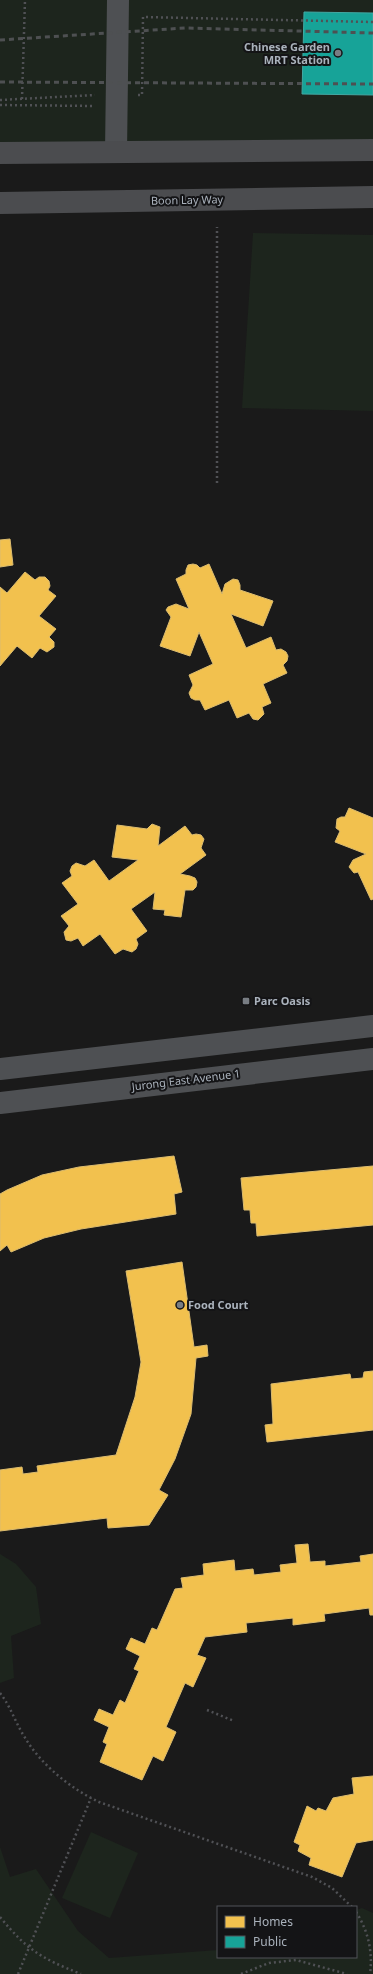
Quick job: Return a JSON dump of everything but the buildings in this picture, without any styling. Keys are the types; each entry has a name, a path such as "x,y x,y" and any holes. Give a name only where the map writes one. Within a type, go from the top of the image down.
{"main road":[{"path":"0,153 373,150"},
{"name":"Boon Lay Way","path":"0,203 373,197"}],"street":[{"path":"116,152 115,94 118,0"},
{"path":"0,1070 373,1026"},
{"path":"202,1045 203,1078"},
{"name":"Jurong East Avenue 1","path":"0,1103 373,1059"}],"path":[{"path":"22,99 25,0"},
{"path":"0,100 115,94 142,95 143,17 373,22"},
{"path":"0,105 103,106 109,103 115,94"},
{"path":"216,483 217,227"},
{"path":"0,1694 10,1707 24,1736 33,1749 59,1775 91,1798 312,1877 332,1888 351,1906"},
{"path":"208,1710 234,1721"},
{"path":"18,1974 91,1798"},
{"path":"357,1913 363,1922 370,1940 372,1960 370,1974"},
{"path":"0,1917 28,1947 46,1959 81,1974"},
{"path":"241,1974 269,1963 296,1960 348,1974"}],"shaded area":[{"path":"0,0 373,0 373,150 0,153"},
{"path":"253,233 373,235 373,411 242,408"},
{"path":"0,1554 16,1564 36,1587 41,1624 11,1636 14,1678 0,1683"},
{"path":"91,1832 138,1853 110,1918 62,1898"},
{"path":"0,1847 10,1877 36,1869 78,1931 109,1958 217,1950 217,1958 357,1958 357,1910 362,1908 373,1913 373,1974 0,1974"}],"railway":[{"path":"0,40 185,28 373,33"},
{"path":"0,82 373,84"}],"place":[{"name":"Chinese Garden MRT Station","path":"338,53"},
{"name":"Parc Oasis","path":"246,1001"},
{"name":"Food Court","path":"180,1305"}]}
